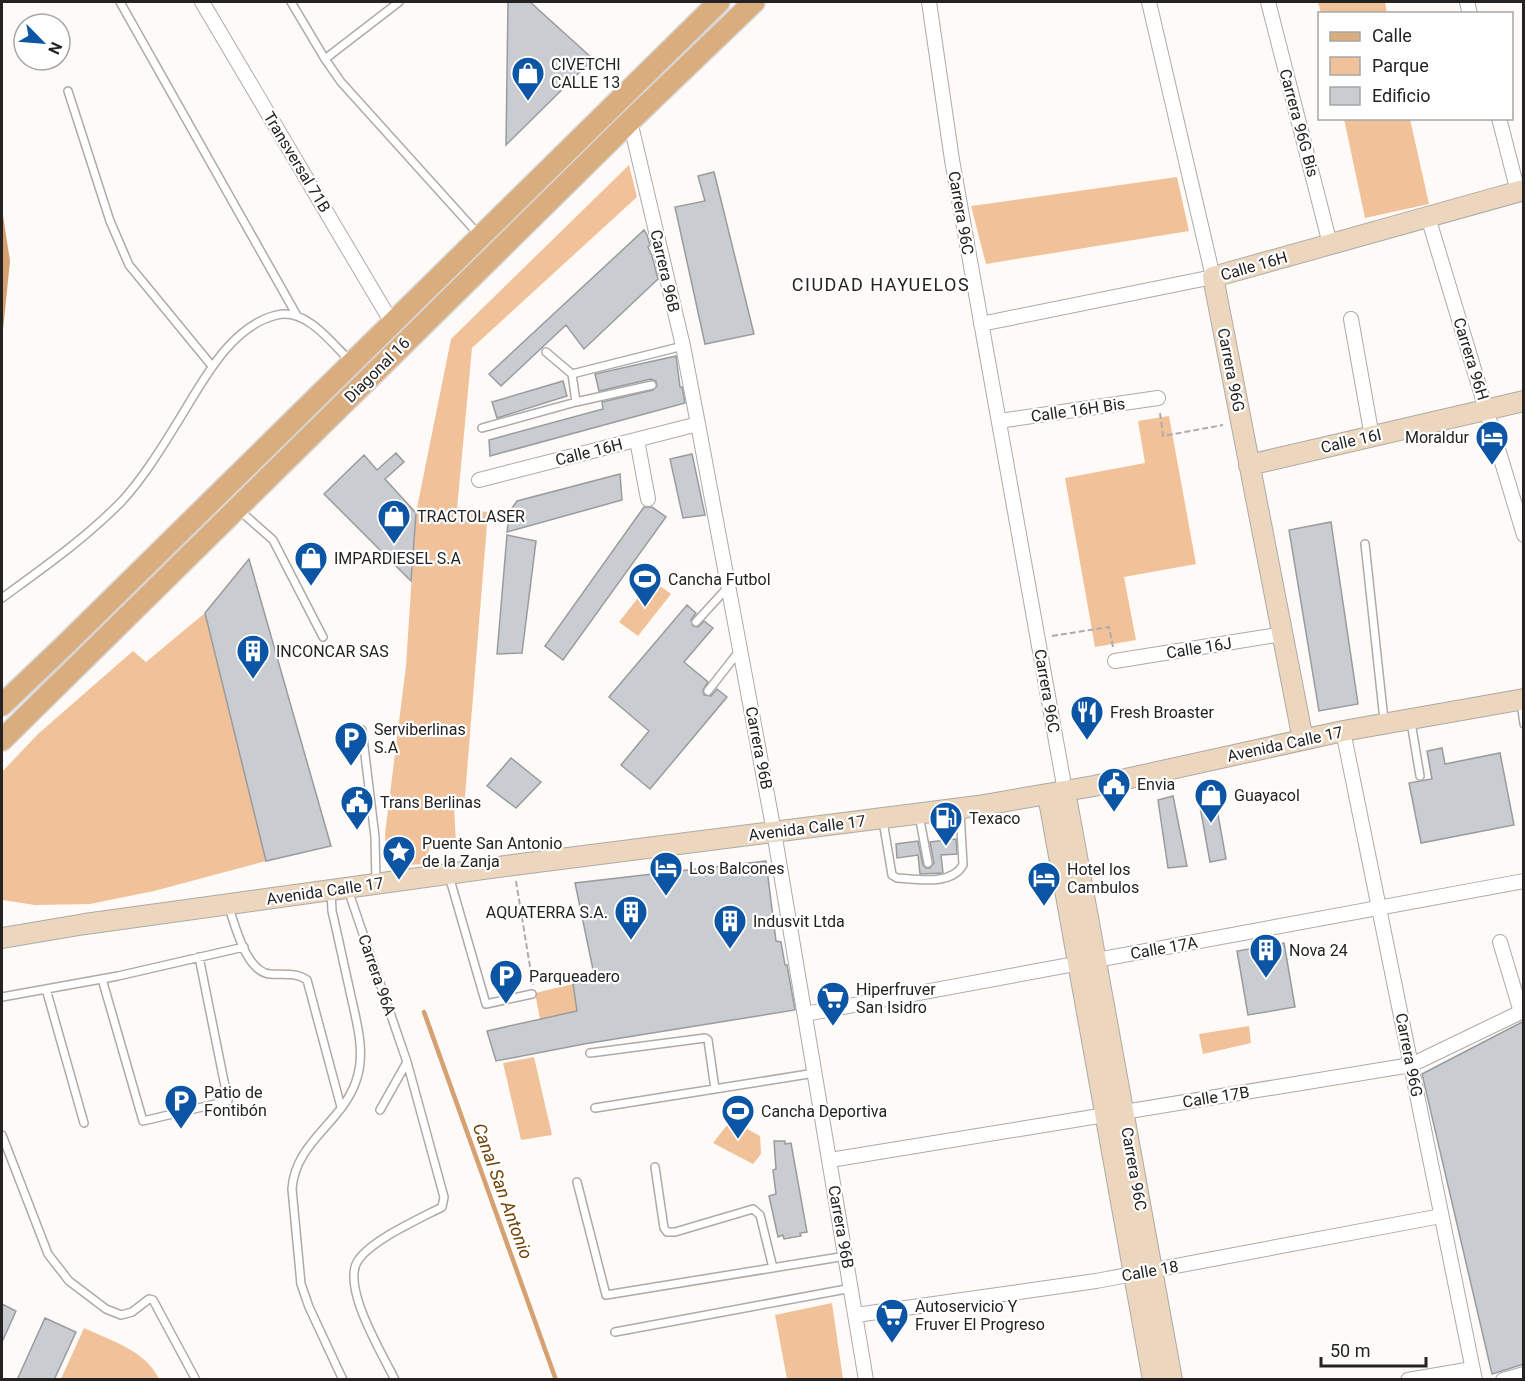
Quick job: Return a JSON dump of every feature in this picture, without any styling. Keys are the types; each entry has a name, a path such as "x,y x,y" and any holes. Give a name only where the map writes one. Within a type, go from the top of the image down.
{"main road":[{"name":"Diagonal 16","path":"2,705 719,2"},
{"name":"Diagonal 16","path":"2,740 630,121 754,2"}],"street":[{"name":"Transversal 71B","path":"202,2 392,323"},
{"name":"Carrera 96C","path":"929,2 952,160 1038,639 1056,793 1143,1272 1172,1380"},
{"name":"Carrera 96G","path":"1149,2 1213,277 1303,740"},
{"name":"Carrera 96G Bis","path":"1268,2 1330,244"},
{"path":"1500,120 1521,191"},
{"name":"Carrera 96B","path":"630,121 683,346 698,424 774,832 866,1380"},
{"name":"Calle 16H","path":"981,324 1213,277 1521,191"},
{"name":"Carrera 96H","path":"1428,217 1524,535"},
{"path":"1351,319 1372,437"},
{"name":"Calle 16H Bis","path":"999,421 1158,398"},
{"name":"Calle 16I","path":"1250,465 1524,401"},
{"name":"Calle 16H","path":"479,480 698,424"},
{"path":"637,440 648,499"},
{"name":"Calle 16J","path":"1116,661 1283,634"},
{"name":"Avenida Calle 17","path":"2,938 85,924 448,874 919,814 1056,793 1343,731 1522,699"},
{"name":"Carrera 96G","path":"1343,731 1473,1374"},
{"name":"Calle 17A","path":"805,1014 1524,881"},
{"name":"Avenida Calle 17","path":"2,926 85,924"},
{"name":"Calle 17B","path":"830,1160 1411,1065 1521,1012 1500,942"},
{"name":"Calle 18","path":"856,1315 1143,1272 1441,1216"},
{"name":"Carrera 96C","path":"1143,1272 1153,1380"},
{"path":"1408,1380 1473,1374"},
{"path":"1503,1380 1524,1374"}],"lane":[{"path":"120,2 296,314 311,324 352,362"},
{"path":"291,2 341,82 480,236"},
{"path":"325,59 399,2"},
{"path":"68,91 110,221 129,264 212,366"},
{"path":"2,598 63,552 122,500 153,461 212,366 236,339 255,323 277,314 296,314"},
{"path":"572,374 683,346"},
{"path":"546,352 572,374 576,402"},
{"path":"482,428 576,402 652,385"},
{"path":"237,508 273,540 323,638"},
{"path":"1365,544 1384,724"},
{"path":"696,622 728,587"},
{"path":"708,692 740,650"},
{"path":"1522,699 1524,724"},
{"path":"1411,719 1420,776"},
{"path":"362,729 375,837 376,885"},
{"path":"883,818 892,875 897,878 951,876 959,872 963,865 959,808"},
{"path":"919,814 928,862"},
{"path":"448,874 486,1004 532,994"},
{"path":"339,890 332,911 360,1038 360,1067 356,1082 341,1107 302,1154 293,1173 292,1189 301,1284 309,1307 343,1380"},
{"name":"Carrera 96A","path":"339,890 406,1062 444,1197 442,1207 387,1237 367,1251 358,1260 353,1271 358,1301 395,1380"},
{"path":"228,905 248,958 260,971 268,974 301,976 307,980 341,1107"},
{"path":"2,997 102,979 244,946"},
{"path":"102,979 143,1121 228,1101 199,957"},
{"path":"45,989 84,1123"},
{"path":"590,1053 705,1038 708,1040 716,1089"},
{"path":"380,1110 406,1062"},
{"path":"595,1108 815,1073"},
{"path":"2,1135 48,1254 69,1281 106,1309 121,1315 132,1312 149,1299 153,1300 196,1380"},
{"path":"655,1167 664,1228 667,1232 675,1232 753,1209 760,1215 773,1268"},
{"path":"578,1182 606,1295 613,1296 846,1256"},
{"path":"615,1332 852,1288"}],"path":[{"path":"1158,398 1163,436 1241,422"},
{"path":"1038,639 1109,627 1116,661"},
{"path":"515,879 534,987 532,994"}],"green space":[{"path":"1318,2 1385,2 1387,12 1321,12"},
{"path":"1344,120 1410,120 1429,204 1365,218"},
{"path":"629,165 637,197 472,348 457,509 488,512 464,808 454,807 456,843 430,846 425,864 387,866 385,834 406,666 416,513 451,339"},
{"path":"1177,177 1189,231 986,264 971,206"},
{"path":"1169,416 1196,564 1124,577 1136,640 1095,647 1065,478 1145,463 1138,421"},
{"name":"Cancha Futbol","path":"652,580 671,594 638,636 619,622"},
{"path":"205,613 266,861 154,891 90,904 35,905 2,900 2,772 38,734 133,651 146,662"},
{"path":"573,984 577,1011 540,1019 535,993"},
{"path":"1249,1026 1251,1043 1203,1054 1199,1034"},
{"path":"534,1057 552,1135 521,1140 503,1063"},
{"name":"Cancha Deportiva","path":"731,1120 760,1136 761,1154 753,1164 713,1143"},
{"path":"832,1303 843,1379 787,1379 775,1315"},
{"path":"84,1328 117,1342 137,1354 146,1361 159,1379 61,1379"}],"shaded area":[{"path":"2,209 10,261 2,340"}],"building":[{"name":"CIVETCHI CALLE 13","path":"508,2 530,2 593,59 506,145"},
{"path":"714,172 754,334 705,344 675,207 705,201 698,176"},
{"path":"644,230 658,279 584,349 566,325 501,386 489,374"},
{"path":"676,356 680,387 682,387 685,403 490,456 489,440 603,409 602,402 653,390 657,386 656,381 651,379 599,391 595,374"},
{"path":"563,381 567,396 497,418 492,402"},
{"name":"TRACTOLASER","path":"396,453 404,462 385,479 416,513 411,581 324,494 364,455 377,470"},
{"path":"692,454 705,515 683,518 670,459"},
{"path":"620,474 622,500 507,532 510,511 517,501"},
{"path":"644,507 652,507 666,517 563,660 545,646"},
{"path":"1331,522 1358,704 1319,711 1289,530"},
{"path":"507,535 536,541 522,653 497,654"},
{"name":"INCONCAR SAS","path":"249,559 331,846 266,861 205,613"},
{"path":"687,605 696,613 691,620 693,626 698,627 704,621 713,628 684,662 708,682 703,690 704,695 711,696 717,689 727,697 650,789 621,765 649,731 609,697"},
{"path":"1442,748 1445,764 1500,753 1514,825 1421,843 1409,783 1432,779 1427,751"},
{"path":"511,758 541,782 516,808 487,786"},
{"name":"Guayacol","path":"1213,787 1226,859 1210,862 1197,790"},
{"path":"1173,796 1187,866 1168,868 1158,800"},
{"path":"956,839 957,854 941,855 943,873 920,874 918,855 897,858 896,844 918,841 923,865 930,868 934,863 930,842"},
{"name":"Indusvit Ltda","path":"766,861 776,941 781,942 795,1010 584,1044 496,1061 487,1031 577,1011 573,984 595,979 575,883"},
{"name":"Nova 24","path":"1284,943 1295,1007 1248,1015 1237,951"},
{"path":"1524,1021 1524,1364 1492,1374 1422,1074"},
{"path":"774,1141 791,1143 807,1232 800,1233 801,1236 784,1239 783,1235 778,1237 769,1196 776,1194 773,1170 776,1169"},
{"path":"2,1304 16,1311 2,1342"},
{"path":"45,1318 76,1332 54,1380 17,1380"}],"waterway":[{"name":"Canal San Antonio","path":"424,1012 556,1380"}],"place":[{"name":"CIVETCHI CALLE 13","path":"528,102"},
{"name":"Moraldur","path":"1492,466"},
{"name":"TRACTOLASER","path":"394,545"},
{"name":"IMPARDIESEL S.A","path":"311,587"},
{"name":"Cancha Futbol","path":"645,608"},
{"name":"INCONCAR SAS","path":"253,680"},
{"name":"Fresh Broaster","path":"1087,741"},
{"name":"Serviberlinas S.A","path":"351,767"},
{"name":"Envia","path":"1114,813"},
{"name":"Guayacol","path":"1211,824"},
{"name":"Trans Berlinas","path":"357,831"},
{"name":"Texaco","path":"946,847"},
{"name":"Puente San Antonio de la Zanja","path":"399,881"},
{"name":"Los Balcones","path":"666,897"},
{"name":"Hotel los Cambulos","path":"1044,907"},
{"name":"AQUATERRA S.A.","path":"631,941"},
{"name":"Indusvit Ltda","path":"730,950"},
{"name":"Nova 24","path":"1266,979"},
{"name":"Parqueadero","path":"506,1005"},
{"name":"Hiperfruver San Isidro","path":"833,1027"},
{"name":"Patio de Fontibón","path":"181,1130"},
{"name":"Cancha Deportiva","path":"738,1140"},
{"name":"Autoservicio Y Fruver El Progreso","path":"892,1344"}],"district":[{"name":"CIUDAD HAYUELOS","path":"881,284"}]}
